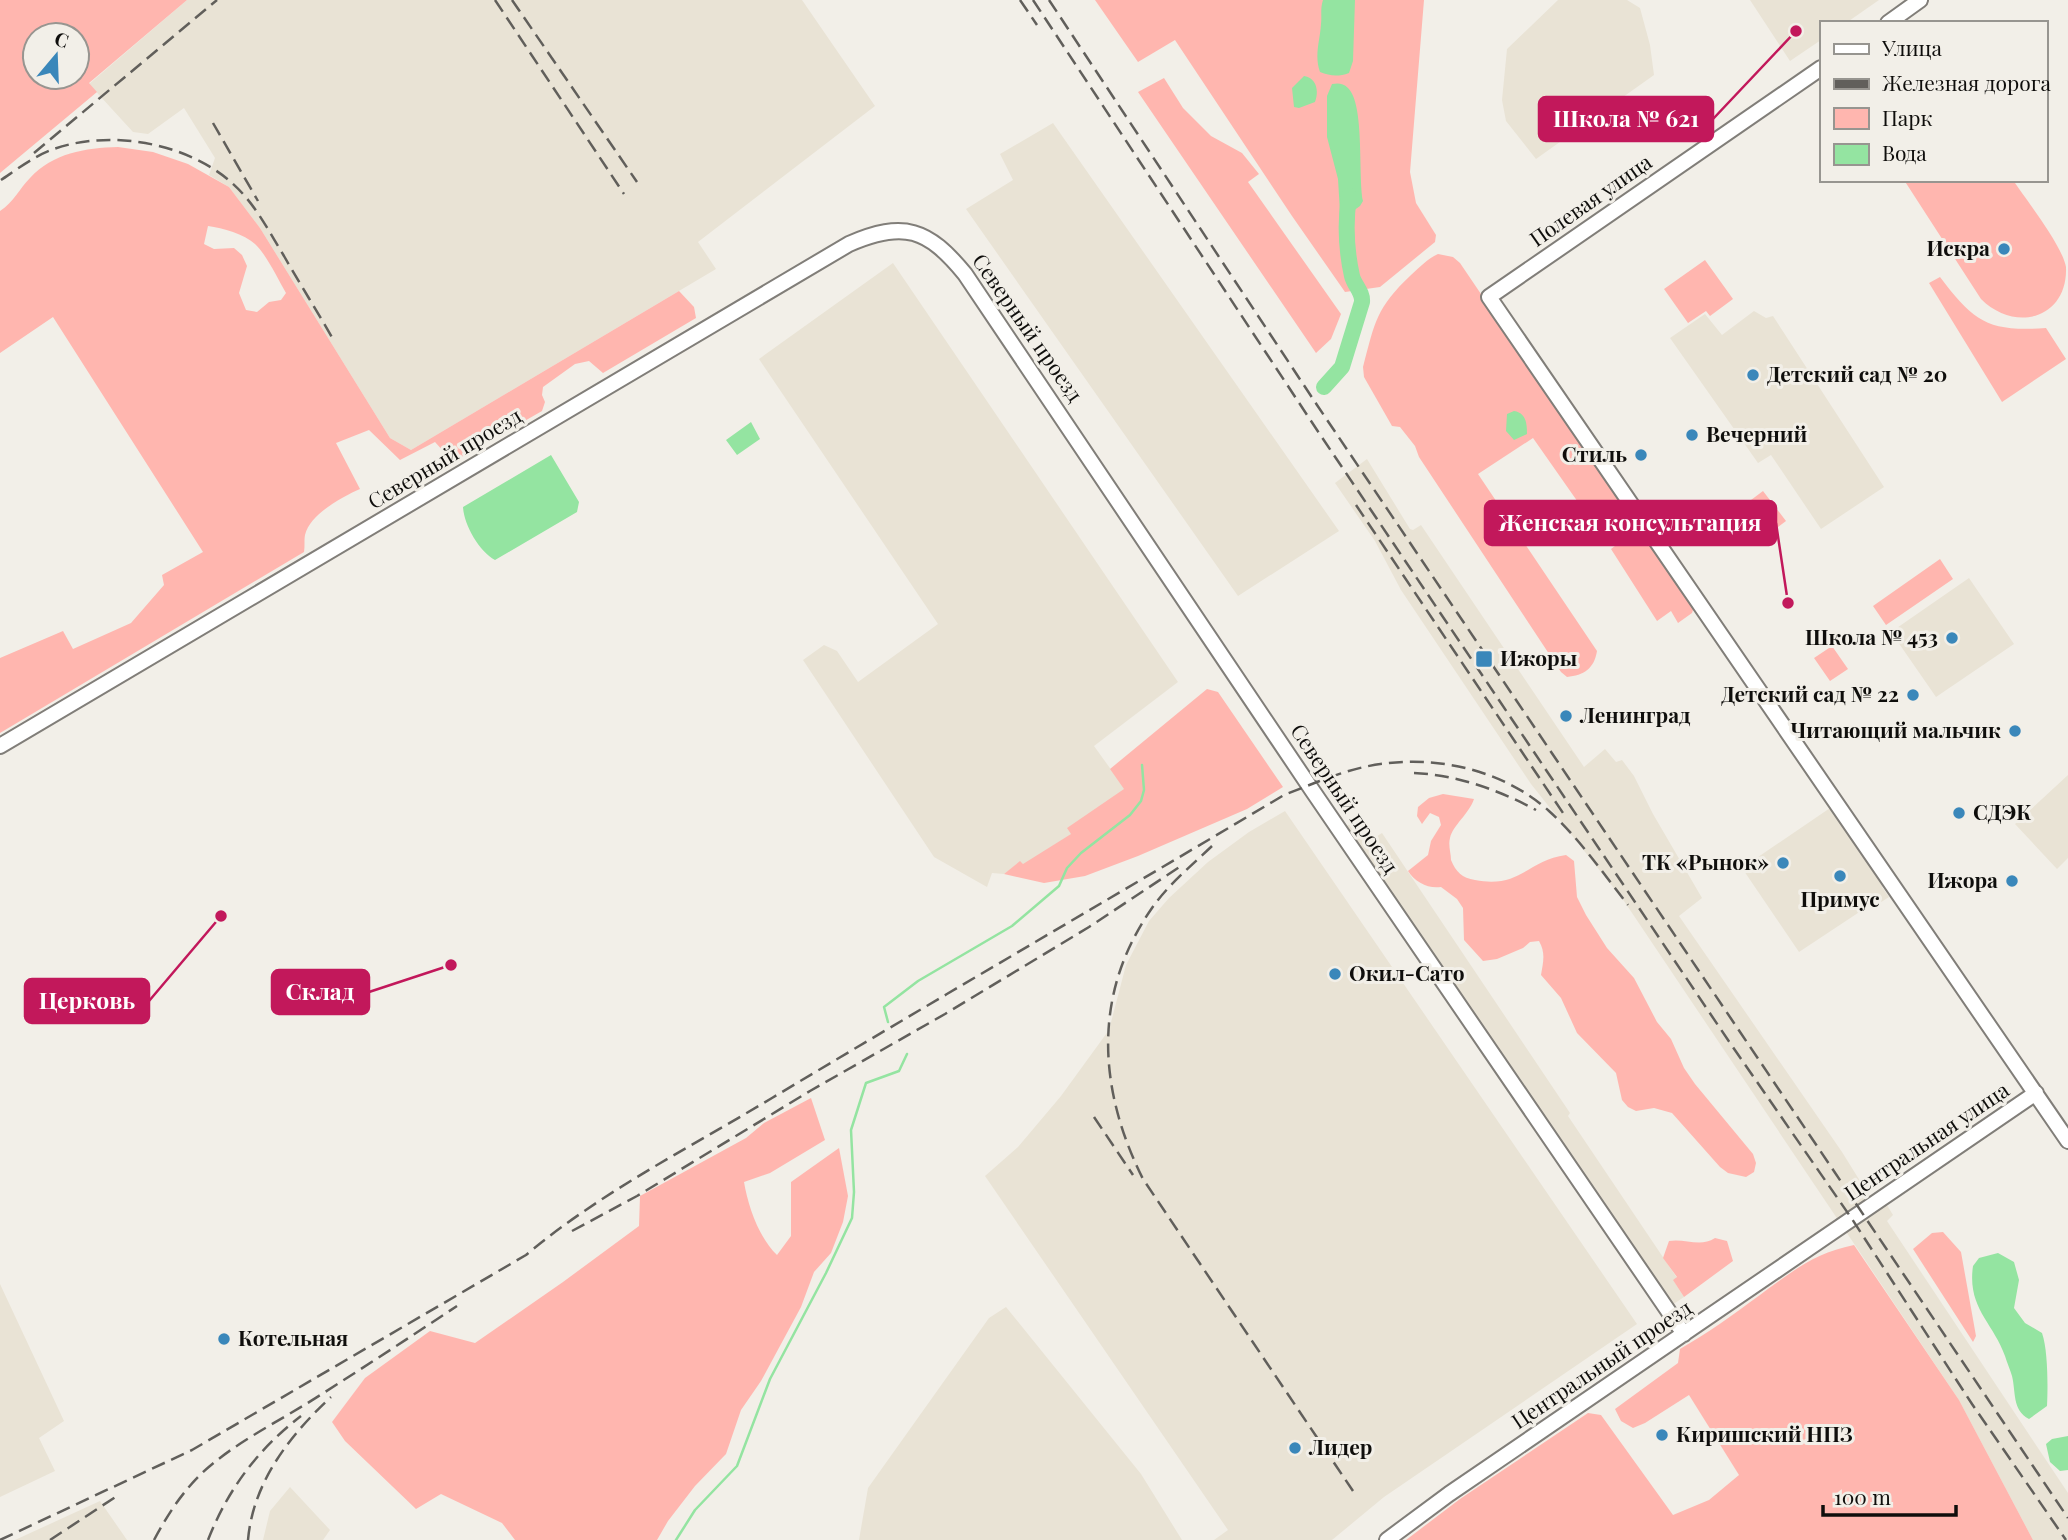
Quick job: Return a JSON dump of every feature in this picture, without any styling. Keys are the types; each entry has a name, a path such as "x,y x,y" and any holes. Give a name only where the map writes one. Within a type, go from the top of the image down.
{"street":[{"path":"1891,21 1920,0"},
{"name":"Полевая улица","path":"1820,69 1489,297 2036,1093"},
{"name":"Северный проезд","path":"0,746 849,244 887,231 901,230 919,235 936,243 965,274 1035,374 1312,790 1684,1334"},
{"path":"2036,1093 2068,1141"},
{"name":"Центральная улица","path":"1842,1226 2036,1093"},
{"name":"Центральный проезд","path":"1387,1540 1448,1494 1842,1226"}],"shaded area":[{"path":"187,0 802,0 875,106 698,242 716,269 411,450 390,438 260,228 229,187 209,175 215,158 184,108 148,134 133,132 91,86 91,82"},
{"path":"1558,0 1627,0 1640,8 1650,45 1654,75 1536,159 1506,121 1502,100 1507,49"},
{"path":"1750,0 1879,0 1849,21 1820,21 1820,41 1790,61"},
{"path":"1053,123 1339,531 1238,596 966,209 1013,180 1000,154"},
{"path":"893,263 1178,682 1094,746 1125,789 1068,829 1072,834 1023,865 1020,862 1004,874 992,873 987,887 934,857 803,660 824,645 837,651 858,682 938,624 759,359"},
{"name":"Детский сад № 20","path":"1754,311 1766,318 1773,316 1884,487 1821,529 1771,455 1758,463 1670,338 1705,314 1722,335"},
{"path":"1367,459 1410,529 1421,525 1584,767 1605,749 1616,762 1622,760 1634,776 1702,898 1679,916 1842,1152 1870,1197 1879,1192 1893,1215 1887,1221 2068,1493 2068,1540 2033,1540 1959,1400 1624,901 1531,784 1401,590 1375,541 1335,483"},
{"name":"Школа № 453","path":"1969,578 2014,644 1936,697 1891,632"},
{"path":"2068,775 2068,858 2057,869 2015,824"},
{"path":"1833,806 1886,884 1882,887 1889,897 1875,906 1873,903 1799,952 1742,868"},
{"path":"1285,811 1637,1324 1384,1497 1332,1540 1214,1540 1228,1530 985,1176 1018,1147 1061,1096 1109,1030 1126,965 1149,921 1169,898 1208,862 1249,832"},
{"path":"1360,817 1374,838 1382,833 1677,1278 1674,1281 1684,1297 1669,1307 1344,828"},
{"path":"0,1284 64,1421 39,1438 55,1471 0,1497"},
{"path":"1006,1307 1141,1474 1182,1540 859,1540 868,1488 989,1318"},
{"path":"290,1487 330,1530 323,1540 263,1540 270,1511"},
{"path":"100,1501 127,1540 15,1540"}],"green space":[{"path":"0,0 187,0 91,81 91,21 21,21 21,91 91,91 91,85 97,92 0,173"},
{"path":"1095,0 1424,0 1410,172 1416,203 1436,235 1435,242 1380,287 1345,292 1175,40 1138,62"},
{"path":"1164,78 1183,108 1211,136 1242,153 1259,174 1248,182 1341,314 1331,339 1316,353 1138,92"},
{"path":"106,148 153,152 188,164 229,187 260,228 390,438 411,450 679,291 694,307 696,318 603,373 589,361 575,364 543,387 545,402 542,411 453,462 435,442 400,460 369,430 336,443 360,489 336,502 313,520 305,535 304,552 0,733 0,658 63,631 73,649 131,623 164,585 162,575 203,552 53,317 0,353 0,211 30,178 59,157","holes":["208,226 239,234 259,248 286,293 281,300 269,302 257,312 246,310 239,293 247,266 242,255 234,248 214,249 204,244"]},
{"name":"Искра","path":"1905,182 2014,182 2051,235 2066,267 2064,285 2058,299 2049,309 2023,318 2009,316 1994,310 1981,299"},
{"path":"1438,254 1453,257 1460,263 1624,505 1594,525 1533,438 1478,474 1597,651 1591,667 1578,675 1567,677 1561,672 1419,457 1415,446 1400,427 1392,426 1364,377 1363,367 1378,316 1399,287"},
{"path":"1705,260 1733,299 1710,316 1706,311 1688,323 1664,289"},
{"path":"1940,277 1963,305 1984,321 2010,328 2046,328 2066,359 2002,402 1929,283"},
{"path":"1763,491 1786,521 1766,536 1743,506"},
{"path":"1631,513 1694,607 1692,613 1678,623 1671,611 1657,621 1611,549 1624,539 1613,524"},
{"path":"1940,559 1953,579 1886,625 1873,606"},
{"path":"1832,646 1848,669 1830,681 1814,658"},
{"path":"1207,689 1218,692 1283,787 1247,809 1085,876 1044,883 1004,874 1020,861 1023,864 1071,834 1067,828 1124,789 1110,769"},
{"path":"1443,794 1474,799 1449,841 1451,860 1463,876 1490,882 1503,881 1553,858 1566,855 1574,861 1577,897 1586,915 1607,948 1634,978 1695,1084 1753,1154 1756,1163 1754,1172 1746,1177 1728,1173 1672,1113 1654,1108 1636,1111 1628,1107 1622,1100 1616,1073 1577,1033 1561,998 1541,975 1543,954 1539,941 1530,942 1523,948 1497,959 1483,961 1464,940 1463,908 1457,899 1441,887 1422,884 1408,871 1428,855 1431,841 1441,825 1439,817 1430,813 1422,824 1417,816 1418,807 1429,798"},
{"path":"811,1098 825,1140 770,1173 744,1182 748,1201 760,1231 777,1255 791,1236 791,1182 839,1148 848,1196 843,1222 831,1253 814,1272 801,1307 761,1381 741,1410 726,1454 695,1486 657,1540 515,1540 502,1523 441,1494 416,1509 345,1441 332,1422 365,1378 430,1331 475,1343 639,1226 640,1196 746,1138 764,1123"},
{"path":"1943,1232 1961,1252 1976,1336 1973,1342 1913,1249 1932,1233"},
{"path":"1715,1238 1727,1241 1733,1261 1684,1297 1673,1280 1677,1277 1663,1258 1669,1241 1698,1243"},
{"path":"1854,1245 1959,1400 2033,1540 1406,1540 1460,1499 1588,1413 1601,1415 1673,1515 1709,1500 1739,1475 1689,1395 1633,1428 1621,1421 1615,1409 1678,1363 1680,1349 1815,1258"}],"water":[{"path":"1323,0 1355,0 1353,61 1349,73 1334,76 1320,72 1317,54"},
{"path":"1304,76 1312,79 1316,86 1315,102 1299,108 1294,107 1292,88"},
{"path":"1332,84 1348,88 1357,109 1359,124 1363,201 1346,216 1340,212 1338,179 1327,137 1327,96"},
{"path":"1514,411 1523,416 1527,434 1514,440 1506,431 1507,414"},
{"path":"751,422 760,439 737,455 726,440"},
{"path":"551,455 579,502 577,512 495,560 473,537 463,507"},
{"path":"1998,1253 2014,1262 2019,1280 2014,1308 2025,1323 2042,1333 2044,1340 2047,1406 2029,1419 2017,1406 2012,1376 2005,1356 1977,1304 1974,1293 1973,1266 1979,1258"},
{"path":"2068,1436 2068,1470 2060,1471 2050,1462 2046,1444 2052,1439"}],"waterway":[{"path":"1324,387 1342,367 1362,302 1348,256 1349,196"},
{"path":"888,1022 884,1007 918,981 1012,926 1059,886 1067,868 1081,853 1130,815 1141,801 1144,790 1142,765"},
{"path":"676,1540 695,1510 737,1466 770,1379 852,1218 854,1192 851,1130 866,1083 899,1071 907,1054"}],"railway":[{"path":"34,153 217,0"},
{"path":"495,0 624,194"},
{"path":"512,0 637,182"},
{"path":"1020,0 1037,25"},
{"path":"1033,0 1317,430 1730,1043 1852,1219 1972,1404 2066,1540"},
{"path":"1049,0 1317,405 2068,1518"},
{"path":"213,123 258,201"},
{"path":"1,180 51,150 75,143 101,140 153,145 179,152 203,163 225,177 255,209 333,339"},
{"path":"1356,505 1565,816"},
{"path":"0,1540 192,1450 526,1255 584,1211 646,1172 1284,795 1314,783 1364,767 1388,763 1438,763 1486,774 1530,796 1560,821 1628,905"},
{"path":"1414,773 1477,785 1536,810"},
{"path":"1212,846 1172,884 1152,908 1133,941 1119,974 1111,1008 1108,1042 1110,1076 1117,1111 1143,1179 1353,1491"},
{"path":"572,1231 637,1196 810,1091 945,1014 1089,927 1181,866"},
{"path":"1094,1117 1133,1175"},
{"path":"154,1540 186,1490 224,1455 457,1306"},
{"path":"248,1540 257,1499 276,1461 301,1427 331,1397"},
{"path":"208,1540 225,1504 246,1471 271,1442 301,1416"},
{"path":"50,1540 117,1496"}],"place":[{"name":"Школа № 621","path":"1796,31"},
{"name":"Искра","path":"2004,249"},
{"name":"Детский сад № 20","path":"1753,375"},
{"name":"Вечерний","path":"1692,435"},
{"name":"Стиль","path":"1641,455"},
{"name":"Женская консультация","path":"1788,603"},
{"name":"Школа № 453","path":"1952,638"},
{"name":"Ижоры","path":"1484,659"},
{"name":"Детский сад № 22","path":"1913,695"},
{"name":"Ленинград","path":"1566,716"},
{"name":"Читающий мальчик","path":"2015,731"},
{"name":"СДЭК","path":"1959,813"},
{"name":"ТК «Рынок»","path":"1783,863"},
{"name":"Примус","path":"1840,876"},
{"name":"Ижора","path":"2012,881"},
{"name":"Церковь","path":"221,916"},
{"name":"Склад","path":"451,965"},
{"name":"Окил-Сато","path":"1335,974"},
{"name":"Котельная","path":"224,1339"},
{"name":"Киришский НПЗ","path":"1662,1435"},
{"name":"Лидер","path":"1295,1448"}]}
